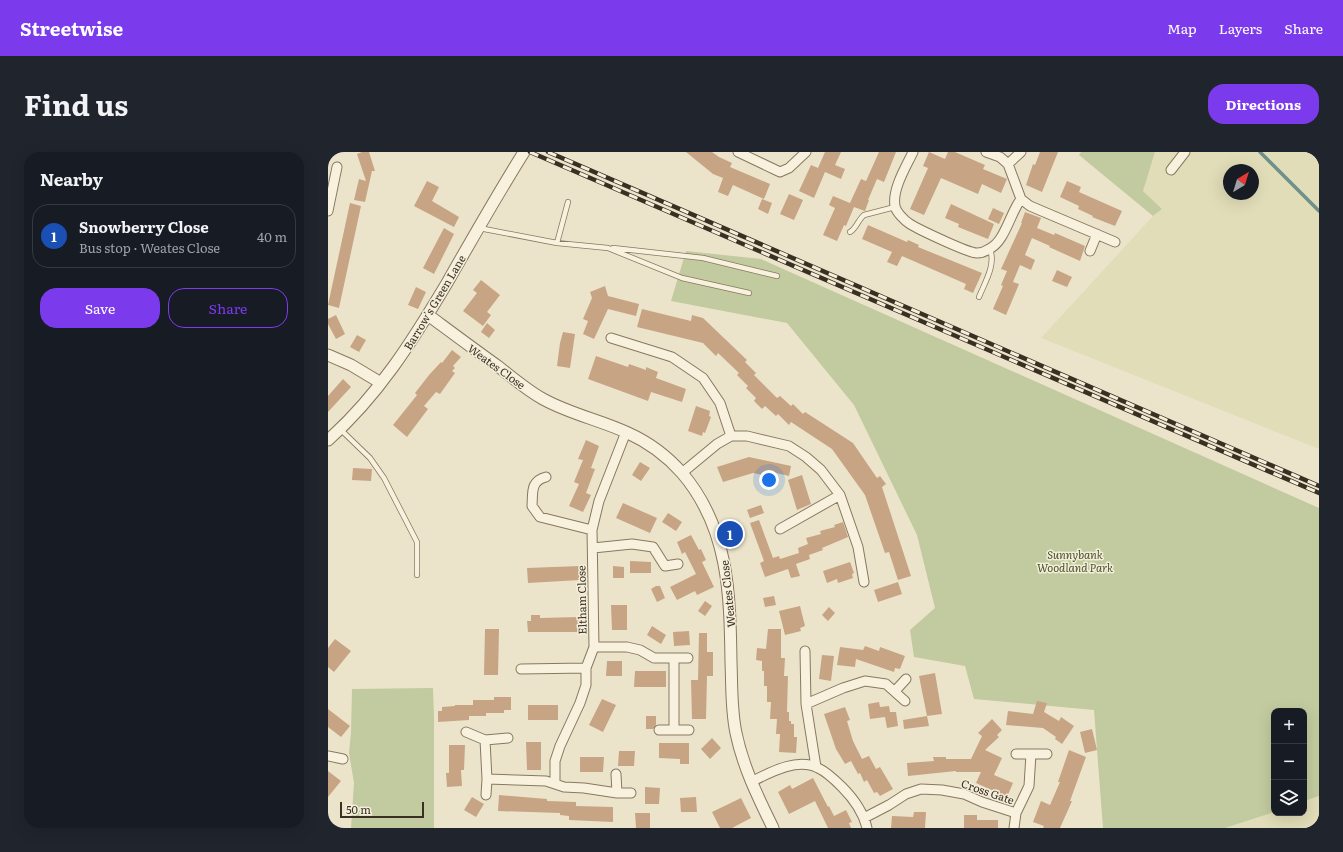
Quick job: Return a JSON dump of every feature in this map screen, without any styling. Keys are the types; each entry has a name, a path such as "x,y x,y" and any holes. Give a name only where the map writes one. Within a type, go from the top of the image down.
{"street":[{"name":"Barrow's Green Lane","path":"328,440 340,429 381,383 407,348 524,152"},
{"path":"738,152 780,172 789,168 806,152"},
{"path":"913,152 895,192 895,207 909,224 967,250 978,253 990,249 1000,240 1015,207 1021,199"},
{"path":"986,152 1000,157 1008,164 1021,199 1030,206 1115,242"},
{"path":"1008,164 1021,152"},
{"path":"1171,170 1185,152"},
{"path":"328,210 337,167"},
{"path":"1090,251 1097,234"},
{"name":"Weates Close","path":"428,315 542,398 566,410 626,432 644,441 659,452 682,473 696,492 707,511 717,534 725,563 730,613 732,704 736,733 742,758 751,782 773,828"},
{"path":"611,338 672,357 703,378 720,403 731,436"},
{"path":"328,355 351,365 381,383"},
{"name":"Eltham Close","path":"555,783 555,761 560,746 580,703 586,685 586,668 594,647 592,530 599,501 626,432"},
{"path":"682,473 717,444 731,436 747,436 789,446 806,456 821,470 840,495 858,547 864,582"},
{"path":"546,477 538,479 534,484 532,506 540,517 592,530"},
{"path":"780,529 840,495"},
{"path":"593,548 632,544 653,546 666,566 678,564"},
{"path":"594,647 627,646 640,650 654,658 688,658"},
{"path":"805,651 806,704 816,767"},
{"path":"674,658 674,730"},
{"path":"521,669 586,668"},
{"path":"895,691 906,679"},
{"path":"806,704 843,688 865,681 886,684 905,702"},
{"path":"659,730 689,730"},
{"path":"466,732 485,740 508,738"},
{"path":"485,740 487,778 486,795"},
{"path":"1016,754 1047,754"},
{"path":"1014,828 1016,813 1029,786 1031,754"},
{"path":"328,756 344,759"},
{"path":"751,782 781,768 804,765 816,767 836,781 851,796 858,806 867,828"},
{"path":"616,774 617,793"},
{"path":"487,778 546,780 564,787 584,788 617,793 631,793"},
{"name":"Cross Gate","path":"864,818 906,794 921,789 942,790 964,794 982,802 1016,813"}],"lane":[{"path":"557,243 568,202"},
{"path":"850,232 854,230 860,218 864,215 895,207"},
{"path":"479,228 557,243 703,258 777,276"},
{"path":"608,248 682,278 749,293"},
{"path":"979,297 992,263 990,249"},
{"path":"340,429 370,458 384,478 417,542 418,575"}],"shaded area":[{"path":"1155,152 1319,152 1319,449 1041,338 1153,216 1162,209 1143,191"},
{"path":"1319,796 1319,828 1225,828 1271,813 1271,816 1307,816 1307,800"}],"green space":[{"path":"1081,152 1155,152 1143,191 1162,209 1153,216 1079,155"},
{"name":"Sunnybank Woodland Park","path":"686,251 761,259 1319,508 1319,796 1307,800 1307,708 1271,708 1271,813 1225,828 1103,828 1094,710 974,699 965,666 914,657 910,630 935,608 917,535 854,405 787,323 671,301"},
{"path":"433,688 434,828 351,828 354,783 349,753 352,689"}],"building":[{"path":"369,152 375,171 372,171 365,202 354,200 359,179 366,181 357,154"},
{"path":"686,152 712,152 732,163 730,167 770,184 764,199 733,185 728,196 718,192 723,178 713,174"},
{"path":"825,152 841,152 835,165 845,169 841,179 825,172 814,198 799,191 811,165 818,168"},
{"path":"879,152 896,152 884,182 877,179 865,211 854,207 846,226 844,225 837,241 823,235 835,208 829,205 833,196 850,203 861,179 866,181"},
{"path":"929,152 945,159 948,152 955,152 985,165 983,169 1007,179 1001,193 982,184 978,194 941,178 924,215 910,209 928,168 923,166"},
{"path":"1040,152 1058,152 1042,192 1026,185 1033,164 1035,165"},
{"path":"427,181 439,187 432,201 459,217 454,227 414,206"},
{"path":"1067,181 1081,187 1079,192 1122,211 1115,226 1092,217 1093,216 1078,209 1079,206 1060,197"},
{"path":"789,194 803,200 794,220 780,214"},
{"path":"762,199 772,203 768,214 758,209"},
{"path":"350,203 361,206 339,308 328,305"},
{"path":"951,204 994,224 988,239 958,227 959,224 945,218"},
{"path":"993,208 1004,213 999,224 988,219"},
{"path":"1025,212 1041,218 1037,228 1054,235 1055,233 1085,246 1080,261 1032,238 1025,255 1035,260 1031,270 1020,265 1013,282 1019,284 1006,315 993,309 1003,286 1001,285 1007,271 1001,269 1022,223"},
{"path":"868,225 907,242 908,240 919,245 918,247 982,273 973,293 964,289 966,284 902,256 897,266 887,262 892,252 862,239"},
{"path":"444,228 454,234 434,274 423,268"},
{"path":"1057,270 1072,277 1067,287 1052,281"},
{"path":"481,280 500,295 487,312 491,315 483,326 463,311 477,293 473,290"},
{"path":"605,286 608,296 639,304 636,316 608,309 594,339 583,334 588,321 583,319 592,298 590,292"},
{"path":"416,287 426,292 418,309 408,305"},
{"path":"642,309 691,321 692,315 703,318 747,360 745,362 756,373 754,375 777,398 780,396 791,406 793,404 803,414 805,412 853,443 877,478 880,476 886,484 882,487 911,576 898,580 889,552 885,553 865,495 832,449 791,422 789,425 778,414 776,416 765,406 762,409 754,401 756,398 746,388 748,386 737,375 739,373 718,353 716,356 703,343 637,327"},
{"path":"336,315 345,334 336,339 328,324 328,319"},
{"path":"487,323 495,330 489,338 481,332"},
{"path":"563,332 575,334 570,368 557,366"},
{"path":"357,335 366,340 359,352 350,347"},
{"path":"452,350 461,357 453,366 455,368 452,371 455,373 440,394 436,392 424,406 428,409 407,437 393,425 417,395 415,393 429,375 441,362 442,363"},
{"path":"596,356 628,367 629,364 646,370 646,367 658,372 656,378 686,389 682,402 651,392 648,401 588,379"},
{"path":"343,379 351,387 328,412 328,396"},
{"path":"696,406 710,411 709,416 711,417 705,433 703,432 702,436 688,431"},
{"path":"586,440 599,446 591,468 595,469 586,493 591,495 583,512 569,506 579,484 574,482 583,460 578,459"},
{"path":"749,457 791,466 789,476 768,471 767,476 753,473 723,482 717,467"},
{"path":"640,462 650,468 641,481 632,475"},
{"path":"353,468 372,469 371,481 352,480"},
{"path":"802,475 811,504 797,510 788,480"},
{"path":"623,503 657,518 650,533 616,518"},
{"path":"761,505 764,513 750,518 747,510"},
{"path":"668,513 682,522 676,531 662,522"},
{"path":"759,520 773,558 779,556 780,559 799,553 798,548 808,544 806,538 821,534 820,531 835,527 834,525 843,522 848,537 822,548 823,550 809,555 810,559 796,564 800,576 791,578 788,569 765,577 760,563 764,561 750,523"},
{"path":"691,535 699,550 701,549 706,560 702,562 714,587 697,595 695,591 677,600 670,587 696,574 685,552 682,554 677,542"},
{"path":"630,561 651,562 651,573 630,573"},
{"path":"850,562 854,573 852,574 853,578 838,583 837,579 827,583 823,571"},
{"path":"580,566 580,580 528,583 527,568"},
{"path":"613,566 624,567 624,578 613,578"},
{"path":"898,582 902,594 878,602 874,590"},
{"path":"656,586 660,586 665,598 657,602 651,589"},
{"path":"774,596 776,605 765,607 763,598"},
{"path":"705,601 712,606 705,616 698,611"},
{"path":"611,605 627,605 627,630 612,630"},
{"path":"800,606 805,626 800,628 801,631 785,635 779,611"},
{"path":"829,607 835,613 828,621 822,615"},
{"path":"531,615 540,615 540,618 580,617 580,632 528,632 527,621 531,621"},
{"path":"652,626 666,635 661,644 647,635"},
{"path":"485,629 499,629 498,675 484,675"},
{"path":"768,629 781,629 781,658 785,658 784,676 788,676 787,712 789,712 789,721 791,721 791,724 794,724 794,737 797,737 796,753 779,752 780,734 776,734 777,719 770,719 771,702 767,702 767,686 764,686 762,661 756,660 757,648 766,649"},
{"path":"689,631 690,645 674,646 673,632"},
{"path":"699,633 707,633 707,652 713,652 713,676 707,676 706,719 692,719 691,680 698,680"},
{"path":"335,639 351,651 334,672 328,667 328,648"},
{"path":"865,646 879,651 880,647 905,656 900,669 895,668 894,672 856,659 855,667 837,665 840,647 863,650"},
{"path":"822,655 834,656 831,681 819,679"},
{"path":"607,661 622,661 622,676 606,676"},
{"path":"635,671 666,671 666,687 634,687"},
{"path":"935,673 942,714 927,716 919,676"},
{"path":"494,697 511,697 511,710 504,710 504,713 486,713 486,716 469,716 469,720 438,722 438,711 442,711 442,707 473,705 473,700 494,700"},
{"path":"602,699 616,705 603,732 589,725"},
{"path":"1037,701 1047,703 1044,712 1059,721 1061,717 1074,726 1062,744 1055,739 1056,737 1043,728 1006,725 1008,711 1033,714"},
{"path":"879,702 880,707 889,706 890,712 896,712 898,726 887,728 885,717 870,719 868,704"},
{"path":"528,705 558,705 558,720 528,720"},
{"path":"845,707 850,720 847,721 853,741 862,759 869,756 876,769 880,767 893,789 880,796 877,792 874,793 867,780 864,782 860,773 858,774 851,761 845,764 836,749 824,714"},
{"path":"328,709 350,726 341,737 328,727"},
{"path":"646,716 656,716 656,725 653,729 646,729"},
{"path":"927,716 929,726 904,729 903,720"},
{"path":"992,719 1002,730 997,735 999,737 985,750 1002,758 994,775 1013,783 1007,797 976,783 981,772 956,771 908,776 907,763 934,761 933,757 946,757 946,759 971,759 982,736 978,733"},
{"path":"1092,729 1097,750 1085,753 1080,732"},
{"path":"712,738 721,748 710,759 701,749"},
{"path":"526,742 541,742 541,770 527,770"},
{"path":"659,743 689,743 689,764 680,764 680,759 659,758"},
{"path":"449,745 465,745 464,770 461,770 462,786 447,787 446,773 449,773"},
{"path":"1069,750 1086,757 1070,801 1072,801 1060,828 1043,828 1044,826 1033,822 1041,801 1050,805 1060,782 1058,782"},
{"path":"619,751 635,751 634,766 618,766"},
{"path":"580,757 604,757 603,772 580,772"},
{"path":"328,771 341,781 328,797"},
{"path":"813,778 834,816 846,810 852,822 849,823 851,828 828,828 815,801 789,814 778,792 790,785 792,789"},
{"path":"645,787 660,788 659,804 645,804"},
{"path":"499,795 547,799 547,801 576,802 576,806 613,807 613,822 569,820 569,816 560,815 560,813 498,811"},
{"path":"472,797 484,804 476,817 464,810"},
{"path":"696,797 697,812 681,812 680,798"},
{"path":"741,798 751,818 732,828 720,828 712,812"},
{"path":"914,812 926,812 925,828 891,828 892,816 913,817"},
{"path":"635,813 650,813 650,828 636,828"},
{"path":"964,815 977,815 977,820 998,820 998,828 964,828"}],"waterway":[{"path":"1260,152 1319,211"}],"railway":[{"path":"530,152 1319,493"},
{"path":"548,152 1319,486"}],"place":[{"name":"Snowberry Close","path":"730,534"}]}
